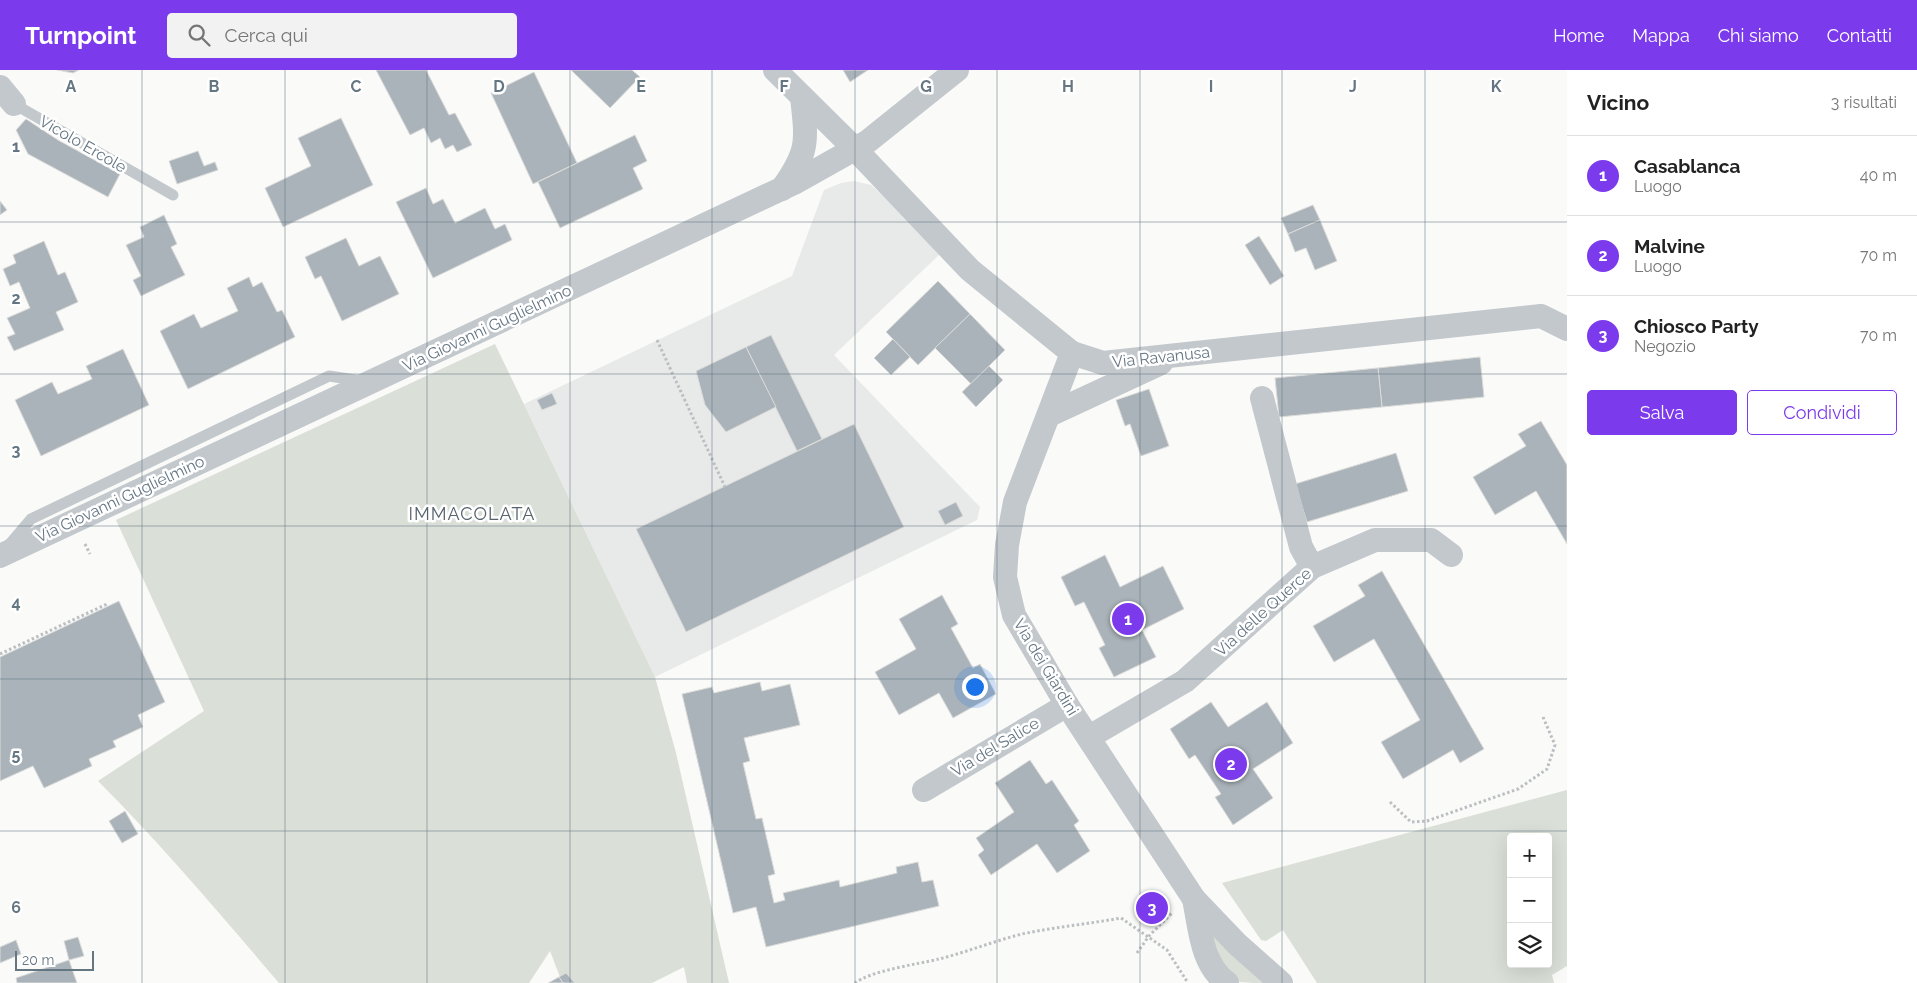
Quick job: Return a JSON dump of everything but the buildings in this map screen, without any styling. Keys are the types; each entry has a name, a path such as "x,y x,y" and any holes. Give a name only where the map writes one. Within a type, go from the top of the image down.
{"street":[{"name":"Via Ravanusa","path":"775,70 855,149 970,270 1072,353 1103,363 1541,316 1567,329"},
{"name":"Via Giovanni Guglielmino","path":"0,555 782,189 873,138 957,70"},
{"path":"782,189 795,171 803,154 806,139 802,97"},
{"name":"Via dei Giardini","path":"1072,353 1015,502 1007,545 1005,578 1014,615 1067,705 1089,737 1186,903 1204,954 1222,980 1227,983"},
{"path":"1049,415 1179,355"},
{"path":"1262,398 1302,547 1312,567"},
{"name":"Via delle Querce","path":"1089,737 1185,681 1312,567 1375,540 1432,540 1451,555"},
{"name":"Via del Salice","path":"924,790 1067,705"},
{"name":"Via dei Giardini","path":"1186,903 1281,983"}],"lane":[{"name":"Vicolo Ercole","path":"7,96 173,195"}],"path":[{"path":"657,340 725,487"},
{"path":"0,654 107,604"},
{"path":"1390,802 1411,822 1427,821 1518,789 1547,769 1555,745 1543,717"},
{"path":"1137,953 1167,916 1186,903"},
{"path":"854,983 882,972 961,954 983,944 1024,934 1120,918 1167,950 1188,983"}],"shaded area":[{"path":"854,181 871,185 940,254 834,355 980,507 977,520 655,677 524,404 792,276 824,190 841,183"},
{"path":"495,344 655,677 676,753 729,983 687,983 684,967 652,983 575,983 560,977 550,951 529,983 279,983 168,855 98,781 204,711 116,520"},
{"path":"1567,790 1567,966 1552,975 1554,983 1317,983 1283,930 1266,941 1261,940 1222,883"},
{"path":"1200,912 1271,983 1240,982 1231,977 1218,961"}],"place":[{"name":"Casablanca","path":"1128,619"},
{"name":"Malvine","path":"1231,764"},
{"name":"Chiosco Party","path":"1152,908"}],"district":[{"name":"IMMACOLATA","path":"472,513"}]}
